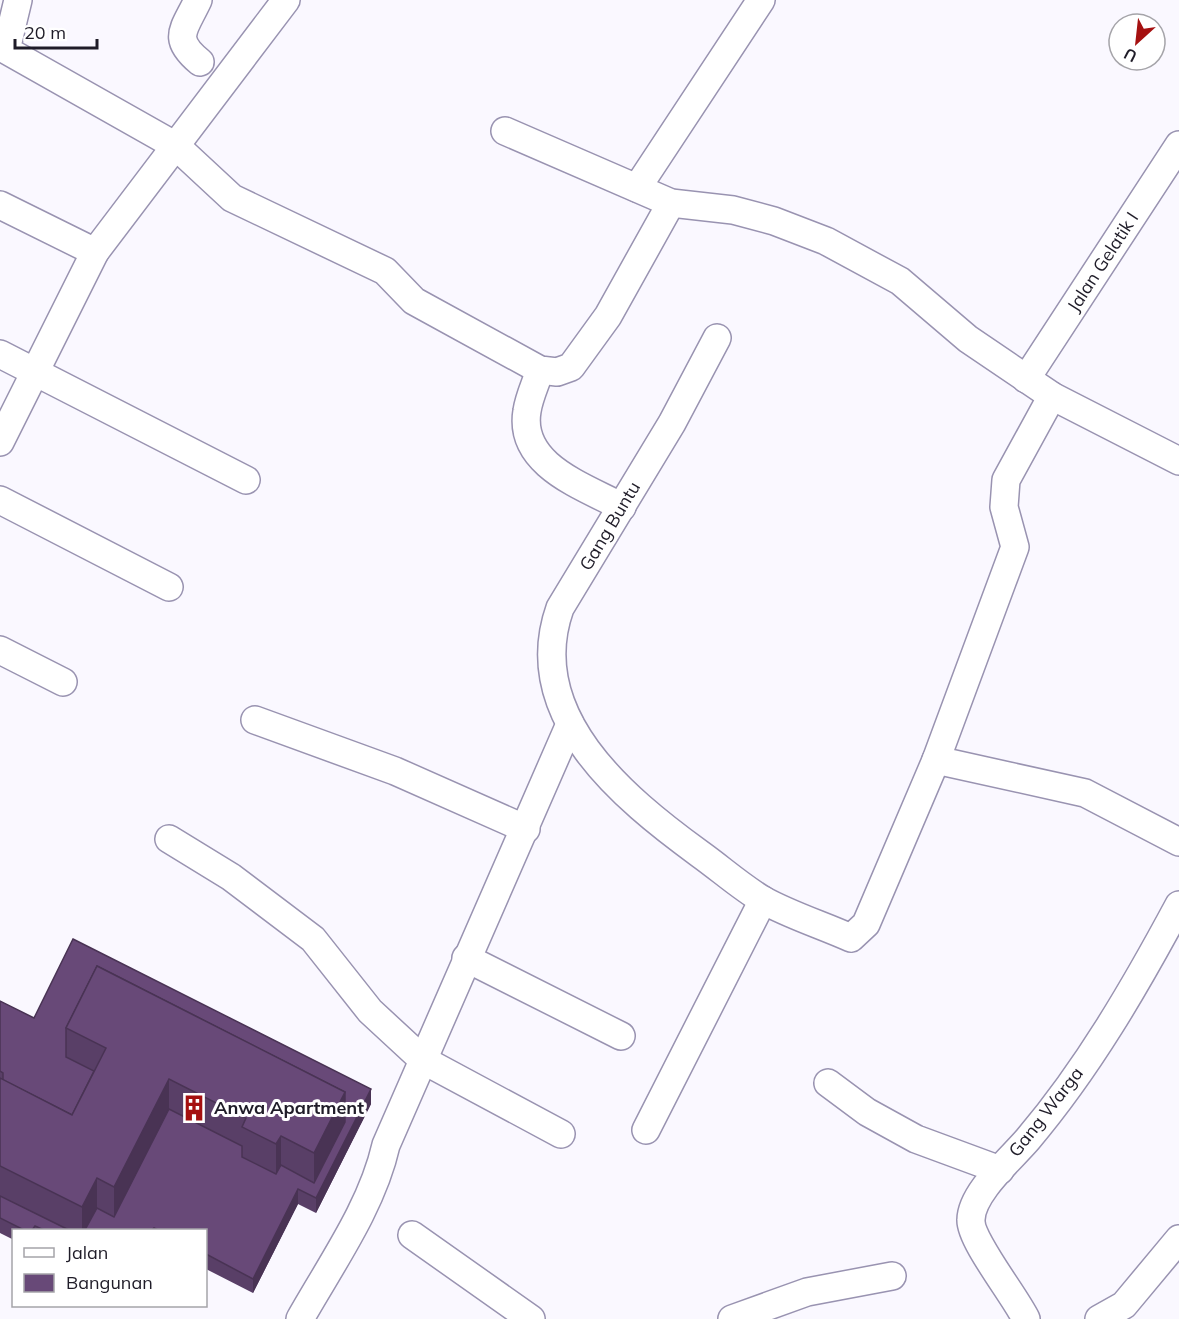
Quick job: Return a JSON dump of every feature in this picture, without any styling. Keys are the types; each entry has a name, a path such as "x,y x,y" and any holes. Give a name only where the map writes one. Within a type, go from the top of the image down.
{"street":[{"path":"18,0 6,50 176,146 232,198 385,271 414,302 540,370 557,372 571,367 608,316 671,203"},
{"path":"198,0 182,36 185,49 200,62"},
{"path":"0,442 95,252 286,0"},
{"path":"637,188 760,0"},
{"path":"505,131 671,203 733,210 774,221 826,242 900,281 969,339 1052,396 1179,461"},
{"name":"Jalan Gelatik I","path":"1026,379 1179,145"},
{"path":"0,205 95,252"},
{"name":"Gang Buntu","path":"717,338 672,423 560,608 551,642 552,678 570,724 629,800 763,900 851,938 866,924 936,760"},
{"path":"0,354 246,480"},
{"path":"540,370 526,411 527,439 550,468 621,507"},
{"path":"1052,396 1006,480 1004,507 1015,547 936,760 1085,793 1179,842"},
{"path":"0,500 170,587"},
{"path":"0,650 63,682"},
{"path":"255,720 395,771 526,829"},
{"path":"300,1319 369,1196 380,1169 386,1145 570,724"},
{"path":"169,839 231,877 313,939 370,1011 423,1060 561,1134"},
{"path":"646,1130 763,900"},
{"name":"Gang Warga","path":"1026,1319 982,1248 970,1222 973,1206 1000,1170 1030,1137 1123,1008 1179,905"},
{"path":"466,958 621,1036"},
{"path":"828,1083 867,1112 916,1139 1000,1170"},
{"path":"412,1235 531,1319"},
{"path":"1099,1319 1132,1312 1179,1239"},
{"path":"732,1319 807,1292 892,1276"}],"building":[{"path":"73,939 371,1089 316,1198 298,1189 253,1279 207,1255 207,1229 86,1229 97,1208 114,1217 169,1109 242,1146 242,1157 276,1174 281,1165 314,1183 345,1122 345,1092 97,966 66,1028 66,1057 94,1071 72,1115 3,1080 3,1073 0,1071 0,1001 34,1018"},
{"path":"97,966 345,1092 314,1153 281,1136 276,1144 242,1127 246,1118 169,1079 114,1187 97,1178 82,1207 0,1166 0,1078 72,1115 106,1048 66,1028"},
{"path":"0,1196 67,1229 42,1229 35,1226 33,1229 22,1229 0,1218"}],"place":[{"name":"Anwa Apartment","path":"194,1108"}]}
